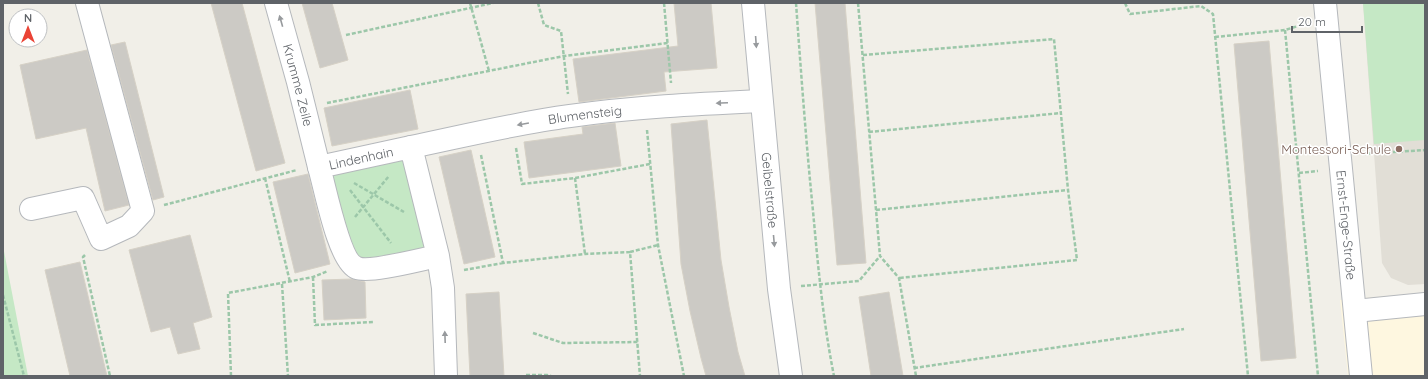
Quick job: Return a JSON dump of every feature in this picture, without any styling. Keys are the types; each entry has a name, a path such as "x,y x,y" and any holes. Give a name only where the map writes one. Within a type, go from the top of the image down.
{"street":[{"path":"31,209 83,198 101,239 129,226 143,211 87,3"},
{"name":"Krumme Zeile","path":"276,3 305,108 326,168"},
{"name":"Geibelstraße","path":"753,3 779,289 791,376"},
{"name":"Ernst-Enge-Straße","path":"1325,10 1361,376"},
{"name":"Blumensteig","path":"412,147 477,133 570,116 645,108 761,101"},
{"name":"Lindenhain","path":"349,262 342,250 338,237 326,168 412,147 440,264"},
{"path":"349,262 356,268 366,270 406,262 440,264 443,288 446,376"},
{"path":"1355,311 1425,304"}],"path":[{"path":"470,3 489,71"},
{"path":"346,35 493,3"},
{"path":"538,3 544,25 560,31 570,116"},
{"path":"664,3 673,106"},
{"path":"796,3 806,140 819,284 827,342 834,376"},
{"path":"858,3 880,256 899,278 916,376"},
{"path":"1125,3 1130,14 1201,6 1212,14 1248,376"},
{"path":"1215,37 1286,30 1325,10"},
{"path":"1286,30 1318,376"},
{"path":"863,55 1054,39 1068,190 1077,260 899,278"},
{"path":"305,108 564,56 668,43"},
{"path":"645,108 658,245 684,376"},
{"path":"869,132 1061,113"},
{"path":"513,126 522,184 575,178 650,164"},
{"path":"477,133 503,263"},
{"path":"338,237 412,147"},
{"path":"143,211 265,178 326,168 424,223 431,229"},
{"path":"326,168 364,207 406,262"},
{"path":"265,178 290,282"},
{"path":"575,178 585,254"},
{"path":"876,210 1068,190"},
{"path":"101,239 83,257 110,376"},
{"path":"440,264 503,263 585,254 630,252 658,245"},
{"path":"630,252 640,376"},
{"path":"779,289 859,281 880,256"},
{"path":"231,376 228,293 313,277 349,262"},
{"path":"313,277 315,325 373,322"},
{"path":"282,284 288,376"},
{"path":"3,295 24,376"},
{"path":"914,368 1184,329"},
{"path":"533,333 562,342 638,342"},
{"path":"526,375 551,376"}],"shaded area":[{"name":"Montessori-Schule","path":"1363,3 1425,3 1425,284 1408,285 1391,278 1382,263"},
{"path":"1425,293 1425,376 1348,376 1340,300"}],"green space":[{"path":"1363,3 1425,3 1425,140 1374,144"},
{"path":"402,155 429,250 358,265 328,173"},
{"path":"3,246 28,376 3,376"}],"building":[{"path":"211,3 242,3 285,163 256,171"},
{"path":"302,3 332,3 348,60 320,68"},
{"path":"674,3 711,3 717,68 664,72 666,91 579,102 573,59 678,46"},
{"path":"815,3 845,3 866,263 837,265"},
{"path":"1269,41 1296,358 1261,361 1234,44"},
{"path":"125,42 164,197 153,200 111,45"},
{"path":"87,50 129,205 105,211 86,128 36,139 20,65"},
{"path":"410,90 418,129 332,146 324,108"},
{"path":"707,120 721,260 738,352 745,376 706,376 690,311 681,264 671,124"},
{"path":"615,123 621,166 529,178 524,142 583,134 582,127"},
{"path":"471,150 495,257 464,264 439,157"},
{"path":"308,174 330,264 295,273 273,182"},
{"path":"190,235 212,317 193,323 200,349 178,354 170,327 151,332 129,250"},
{"path":"80,262 107,376 70,376 45,270"},
{"path":"352,279 365,282 366,318 324,320 322,280"},
{"path":"499,292 504,376 470,376 466,294"},
{"path":"889,292 903,376 871,376 859,297"}],"place":[{"name":"Montessori-Schule","path":"1399,149"}]}
